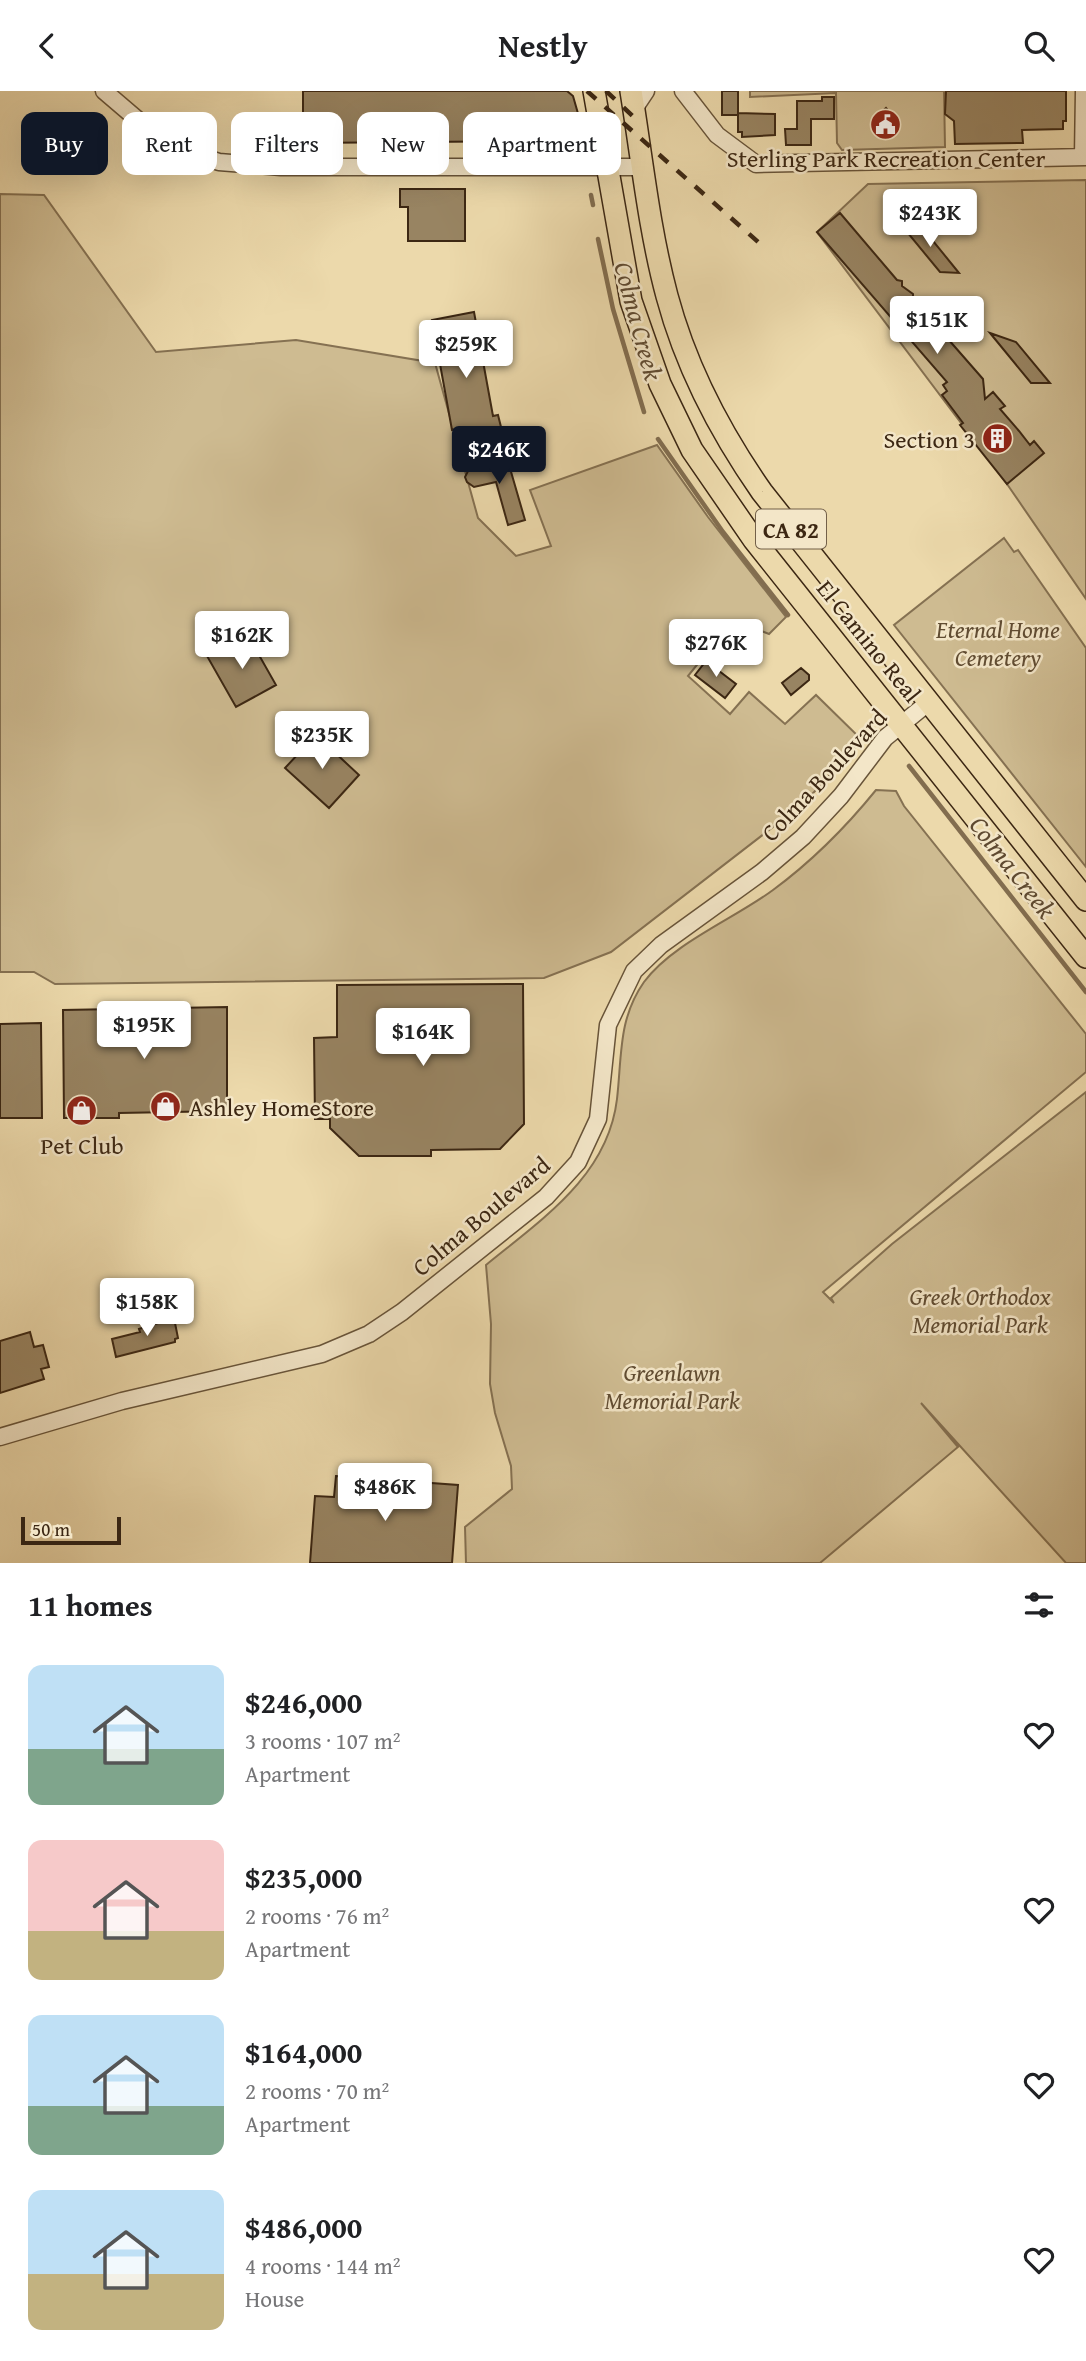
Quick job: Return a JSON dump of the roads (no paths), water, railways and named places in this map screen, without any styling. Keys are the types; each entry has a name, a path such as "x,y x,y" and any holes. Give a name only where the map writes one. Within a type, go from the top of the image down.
{"main road":[{"name":"El Camino Real","path":"594,91 597,112"},
{"name":"El Camino Real","path":"632,100 659,266 690,365 715,417 762,492 1086,900"},
{"name":"El Camino Real","path":"608,175 635,315 660,384 685,437 732,511 1086,957"}],"street":[{"path":"104,91 159,138 177,148 219,162 281,167 463,167"},
{"path":"632,100 646,91"},
{"path":"683,92 717,135 757,164 1085,157 1084,91"},
{"path":"621,167 643,167"},
{"name":"Colma Boulevard","path":"0,1437 108,1404 322,1354 369,1334 402,1312 546,1196 578,1162 598,1119 608,1025 634,971 661,945 762,872 803,837 841,796 885,738 929,702"}],"waterway":[{"name":"Colma Creek","path":"591,195 593,205"},
{"name":"Colma Creek","path":"598,239 613,309 644,412"},
{"name":"Colma Creek","path":"658,439 723,532 788,615"},
{"name":"Colma Creek","path":"909,766 1086,992"}],"railway":[{"path":"587,91 765,248"},
{"path":"606,91 640,123"}],"place":[{"name":"Sterling Park Recreation Center","path":"886,124"},
{"name":"Section 3","path":"998,439"},
{"name":"Ashley HomeStore","path":"166,1107"},
{"name":"Pet Club","path":"82,1111"}],"park label":[{"name":"Eternal Home Cemetery","path":"998,643"},
{"name":"Greek Orthodox Memorial Park","path":"980,1310"},
{"name":"Greenlawn Memorial Park","path":"672,1386"}]}
